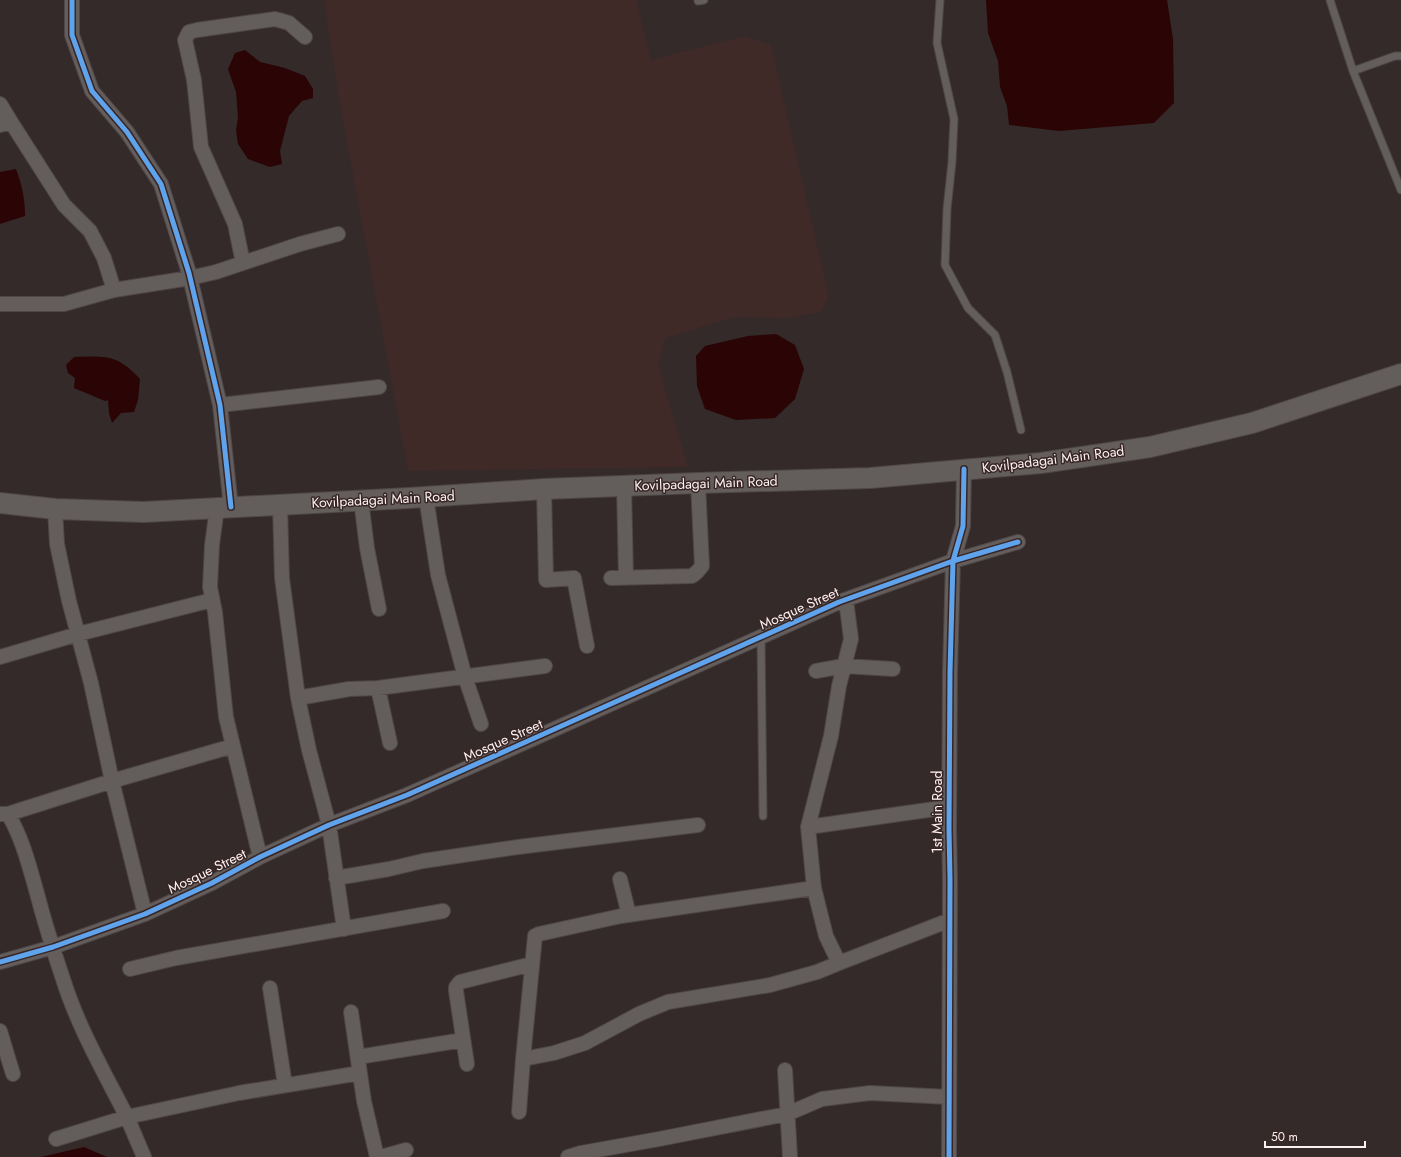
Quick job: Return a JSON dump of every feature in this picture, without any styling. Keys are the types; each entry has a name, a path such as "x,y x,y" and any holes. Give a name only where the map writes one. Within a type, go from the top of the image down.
{"main road":[{"name":"Kovilpadagai Main Road","path":"0,503 56,509 144,512 426,497 544,489 870,478 1041,463 1150,447 1252,423 1401,374"}],"street":[{"path":"72,0 72,35 92,91 127,132 162,184 190,278 220,405 224,508 212,545 210,587 215,612 226,717 260,857"},
{"path":"243,263 235,224 201,147 194,80 185,40 189,32 197,30 275,19 289,23 305,37"},
{"path":"0,104 6,124 64,205 90,231 104,258 114,290"},
{"path":"0,304 64,304 114,290 190,278 216,272 300,244 338,234"},
{"path":"220,405 379,387"},
{"name":"1st Main Road","path":"950,1157 949,807 953,561 963,526 964,469"},
{"path":"611,578 692,576 697,572 702,566 698,483"},
{"path":"624,486 626,578"},
{"path":"544,489 546,580 574,578 587,646"},
{"path":"426,497 438,575 465,677 481,724"},
{"path":"361,500 367,548 379,610"},
{"path":"280,505 282,578 298,698 309,750 329,825 344,929"},
{"path":"56,509 57,544 69,601 91,683 112,781 145,914"},
{"name":"Mosque Street","path":"0,962 53,947 145,914 212,883 260,857 329,825 407,795 846,600 953,561 1018,542"},
{"path":"0,657 78,634 212,600"},
{"path":"839,962 826,936 814,888 808,827 831,736 839,686 851,639 846,600"},
{"path":"298,698 349,689 378,688 545,666"},
{"path":"816,670 844,666 893,669"},
{"path":"378,688 390,743"},
{"path":"4,814 233,746"},
{"path":"808,827 949,807"},
{"path":"4,814 14,823 32,872 38,898 76,1017 128,1116 144,1157"},
{"path":"336,878 389,869 424,861 518,847 698,825"},
{"path":"620,878 629,915"},
{"path":"519,1112 533,941 535,936 629,915 814,888"},
{"path":"130,968 176,958 443,912"},
{"path":"523,1059 554,1053 585,1043 639,1014 668,1002 770,985 817,972 839,962 950,920"},
{"path":"467,1064 456,991 458,984 460,982 532,964"},
{"path":"270,988 285,1085"},
{"path":"351,1012 364,1101 377,1157"},
{"path":"0,1031 13,1074"},
{"path":"358,1057 463,1040"},
{"path":"785,1070 790,1157"},
{"path":"56,1138 128,1116 239,1093 360,1073"},
{"path":"568,1157 581,1153 672,1137 787,1114 822,1099 870,1093 949,1097"},
{"path":"381,1157 406,1150"}],"lane":[{"path":"940,0 937,43 954,119 952,162 946,209 945,264 968,308 995,335 1007,372 1021,430"},
{"path":"1330,0 1353,71 1401,190"},
{"path":"1353,71 1395,56 1401,56"},
{"path":"761,637 763,816"}],"shaded area":[{"path":"324,0 636,0 651,60 745,36 771,45 829,297 820,312 792,318 735,317 665,338 658,365 688,467 408,471 339,99"},
{"path":"986,0 1167,0 1173,39 1174,103 1154,123 1059,131 1009,125 1007,106 1000,87 998,61 988,33"},
{"path":"245,50 260,62 285,68 305,76 313,89 313,98 302,101 289,116 280,151 282,164 270,167 248,159 238,144 236,130 238,118 236,92 228,69 235,53"},
{"path":"16,169 23,192 25,216 0,224 0,172"},
{"path":"776,334 795,345 804,369 795,399 775,418 736,420 705,409 697,386 696,356 705,346 748,336"},
{"path":"95,356 110,358 132,371 140,379 138,400 134,412 121,413 112,423 109,413 108,400 105,401 74,388 75,378 68,373 66,365 74,357"},
{"path":"84,1147 107,1157 41,1157"}],"cycle path":[{"path":"72,0 72,35 92,91 127,132 161,184 189,273 220,405 231,507"},
{"path":"949,1157 950,672 953,561 963,526 964,469"},
{"path":"0,962 53,947 145,914 212,883 260,857 329,825 407,795 839,602 953,561 1018,542"}]}
